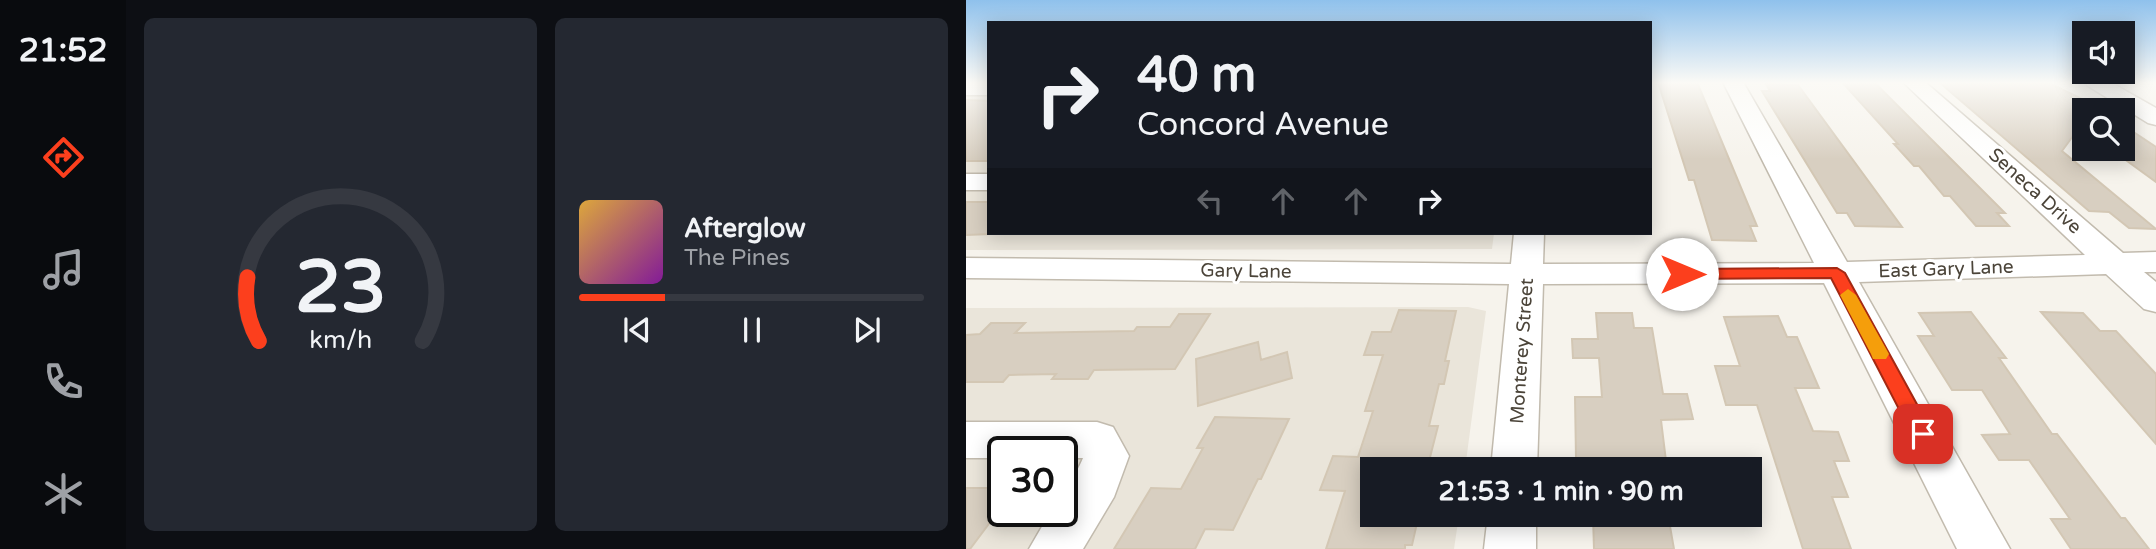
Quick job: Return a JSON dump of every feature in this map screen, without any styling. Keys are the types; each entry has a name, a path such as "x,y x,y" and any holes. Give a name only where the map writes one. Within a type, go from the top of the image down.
{"street":[{"path":"1747,108 1984,549"},
{"name":"Seneca Drive","path":"1941,108 2156,301"},
{"path":"2138,108 2156,118"},
{"path":"966,181 987,181"},
{"name":"Monterey Street","path":"1515,457 1530,235"},
{"name":"East Gary Lane","path":"1526,274 1837,273 2156,262"},
{"name":"Gary Lane","path":"966,268 1526,274"},
{"path":"966,440 1097,440 1106,456 1097,483 1055,549"},
{"path":"1510,549 1511,527"}],"shaded area":[{"path":"966,108 987,108 987,235 1494,235 1492,249 966,250"},
{"path":"1468,307 1486,311 1467,457 1360,457 1360,527 1457,527 1454,549 966,549 966,308"}],"building":[{"path":"966,108 987,108 987,161 966,161"},
{"path":"1666,108 1708,108 1757,226 1750,226 1756,241 1712,240 1694,180 1689,180"},
{"path":"1772,108 1815,108 1902,227 1855,226 1847,213 1837,213"},
{"path":"1865,108 1900,108 2005,213 1997,213 2009,226 1976,226 1950,196 1944,196 1919,166 1914,166 1894,144 1898,144"},
{"path":"1969,108 2072,108 2072,137 2062,151 2156,229 2129,228 2109,212 2089,211"},
{"path":"2135,133 2156,147 2156,182 2127,161 2135,161"},
{"path":"966,202 987,202 987,234 966,235"},
{"path":"1399,310 1456,311 1445,361 1449,361 1444,384 1439,384 1429,426 1438,426 1430,457 1360,457 1360,527 1416,527 1412,545 1405,545 1405,549 1326,549 1345,491 1320,490 1333,456 1358,457 1373,411 1365,411 1383,355 1364,355 1372,332 1391,332"},
{"path":"1971,312 2006,358 1999,358 2052,434 2057,434 2121,518 2125,518 2149,549 2071,549 2051,519 2070,519 2029,460 1999,460 1982,435 2010,434 1982,390 1952,390 1918,336 1934,336 1919,313"},
{"path":"2041,312 2083,313 2100,331 2116,331 2156,374 2156,444"},
{"path":"1596,313 1632,313 1634,328 1652,328 1663,394 1687,394 1693,419 1661,420 1666,457 1576,457 1575,397 1602,397 1599,358 1573,358 1572,339 1598,339"},
{"path":"1179,314 1210,314 1175,369 1094,370 1088,379 1052,379 1056,374 1009,375 1003,382 966,382 966,335 980,334 991,323 1025,323 1015,333 1134,331 1137,327 1170,327"},
{"path":"1778,316 1787,337 1797,337 1819,388 1795,388 1813,431 1838,432 1849,461 1834,461 1848,497 1832,497 1851,549 1803,549 1757,405 1726,405 1715,366 1740,366 1724,317"},
{"path":"1258,342 1261,360 1287,352 1292,378 1198,406 1196,359"},
{"path":"1215,417 1289,419 1233,530 1205,529 1195,549 1114,549 1151,488 1181,489 1203,448 1197,448"},
{"path":"966,488 987,488 987,526 970,549 966,549"},
{"path":"1593,527 1670,527 1674,549 1594,549"}],"slow traffic":[{"path":"1848,295 1880,354"}],"route":[{"path":"1682,274 1837,273 1923,434"}]}
